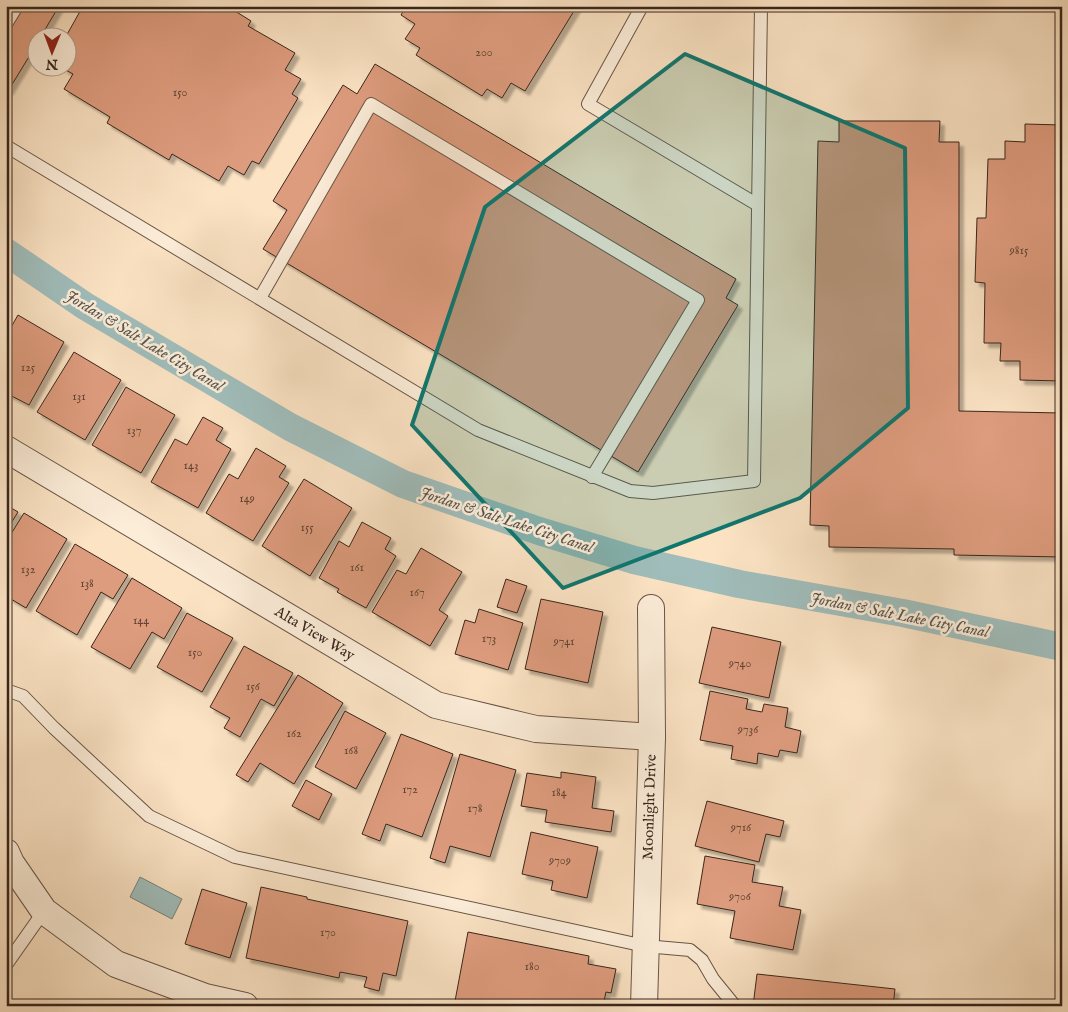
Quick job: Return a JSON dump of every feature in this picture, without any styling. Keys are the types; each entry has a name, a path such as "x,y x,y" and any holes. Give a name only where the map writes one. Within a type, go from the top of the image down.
{"street":[{"name":"Alta View Way","path":"6,449 436,705 536,729 652,737"},
{"name":"Moonlight Drive","path":"644,1006 652,737 651,608"},
{"path":"6,852 11,863 44,911 116,964 205,997 246,1006"}],"lane":[{"path":"6,24 17,6"},
{"path":"642,6 588,104 758,205"},
{"path":"6,146 478,430 630,491 653,493 754,481 761,6"},
{"path":"260,298 371,104 698,300 592,477"},
{"path":"6,690 23,696 54,728 150,816 235,857 645,946 690,950 702,960 713,979 736,1006"},
{"path":"6,965 44,911"}],"highlighted area":[{"path":"685,54 905,148 908,408 800,498 563,588 412,425 485,207"}],"water":[{"path":"140,877 182,899 172,919 130,897"}],"building":[{"path":"6,6 59,6 46,28 28,28 28,58 8,91 6,90"},
{"path":"83,6 227,6 251,21 248,26 295,53 285,70 301,79 292,94 298,98 259,164 252,161 244,175 228,166 219,181 172,154 169,160 107,123 110,117 64,89 71,78 78,78 78,28 71,28"},
{"path":"406,6 577,6 525,91 511,83 502,98 487,89 482,96 416,55 420,48 405,39 415,24 401,15"},
{"path":"375,64 736,279 726,298 738,305 638,472 263,249 287,210 273,201 343,85 357,94"},
{"path":"839,121 940,121 939,142 959,142 959,411 1062,413 1062,557 954,555 954,549 829,547 829,526 810,525 818,141 839,142"},
{"path":"1025,124 1062,125 1062,381 1020,380 1020,361 1000,361 1001,343 984,343 985,283 975,282 977,218 986,218 988,159 1005,159 1005,141 1025,142"},
{"path":"18,315 64,342 29,405 6,393 6,336"},
{"path":"74,352 121,380 85,440 37,412"},
{"path":"126,387 175,415 141,473 92,445"},
{"path":"203,417 223,428 216,440 231,449 198,508 151,482 175,439 187,445"},
{"path":"256,448 286,466 279,477 289,483 253,541 206,513 229,474 238,479"},
{"path":"304,479 352,508 310,576 262,546"},
{"path":"6,505 18,512 6,531"},
{"path":"24,513 67,539 26,608 6,596 6,542"},
{"path":"362,522 391,538 385,549 396,556 366,608 337,592 339,589 319,578 339,541 349,547"},
{"path":"75,544 128,575 113,599 101,592 77,635 36,611"},
{"path":"421,548 462,572 439,610 448,616 430,646 372,612 397,570 406,574"},
{"path":"132,578 182,608 164,639 152,632 130,669 91,647"},
{"path":"506,579 527,586 517,613 497,607"},
{"path":"541,599 603,612 588,683 525,669"},
{"path":"479,609 523,623 508,670 455,654 465,620 475,623"},
{"path":"187,613 233,638 202,692 157,667"},
{"path":"712,627 781,642 769,698 699,683"},
{"path":"244,646 293,673 274,706 261,699 240,737 224,728 230,718 210,707"},
{"path":"298,675 343,703 294,784 260,763 248,782 236,775"},
{"path":"710,691 748,699 746,709 762,712 764,704 788,708 785,727 801,731 797,753 780,750 778,757 758,753 757,764 731,759 733,746 700,740"},
{"path":"345,711 386,733 356,789 315,767"},
{"path":"401,734 453,754 422,837 386,824 380,841 362,834"},
{"path":"460,754 516,770 490,857 450,846 445,863 430,858"},
{"path":"561,772 596,777 592,808 614,811 611,832 545,822 547,810 521,806 527,773 561,778"},
{"path":"306,780 332,794 319,820 292,806"},
{"path":"707,801 784,821 780,837 766,834 759,862 695,846"},
{"path":"531,832 598,847 587,898 551,890 553,881 522,874"},
{"path":"705,856 755,865 752,882 783,887 779,906 801,910 793,950 730,938 735,911 697,904"},
{"path":"261,887 408,921 396,976 383,973 379,991 364,987 367,977 340,972 339,978 246,958"},
{"path":"202,889 247,903 230,958 185,944"},
{"path":"468,932 589,956 588,964 616,969 611,993 606,992 603,1006 479,1006 455,1001"},
{"path":"757,974 895,989 893,1006 753,1006"}],"waterway":[{"name":"Jordan & Salt Lake City Canal","path":"6,252 85,306 290,427 403,484 539,531 634,560 739,584 903,613 1062,647"}]}
